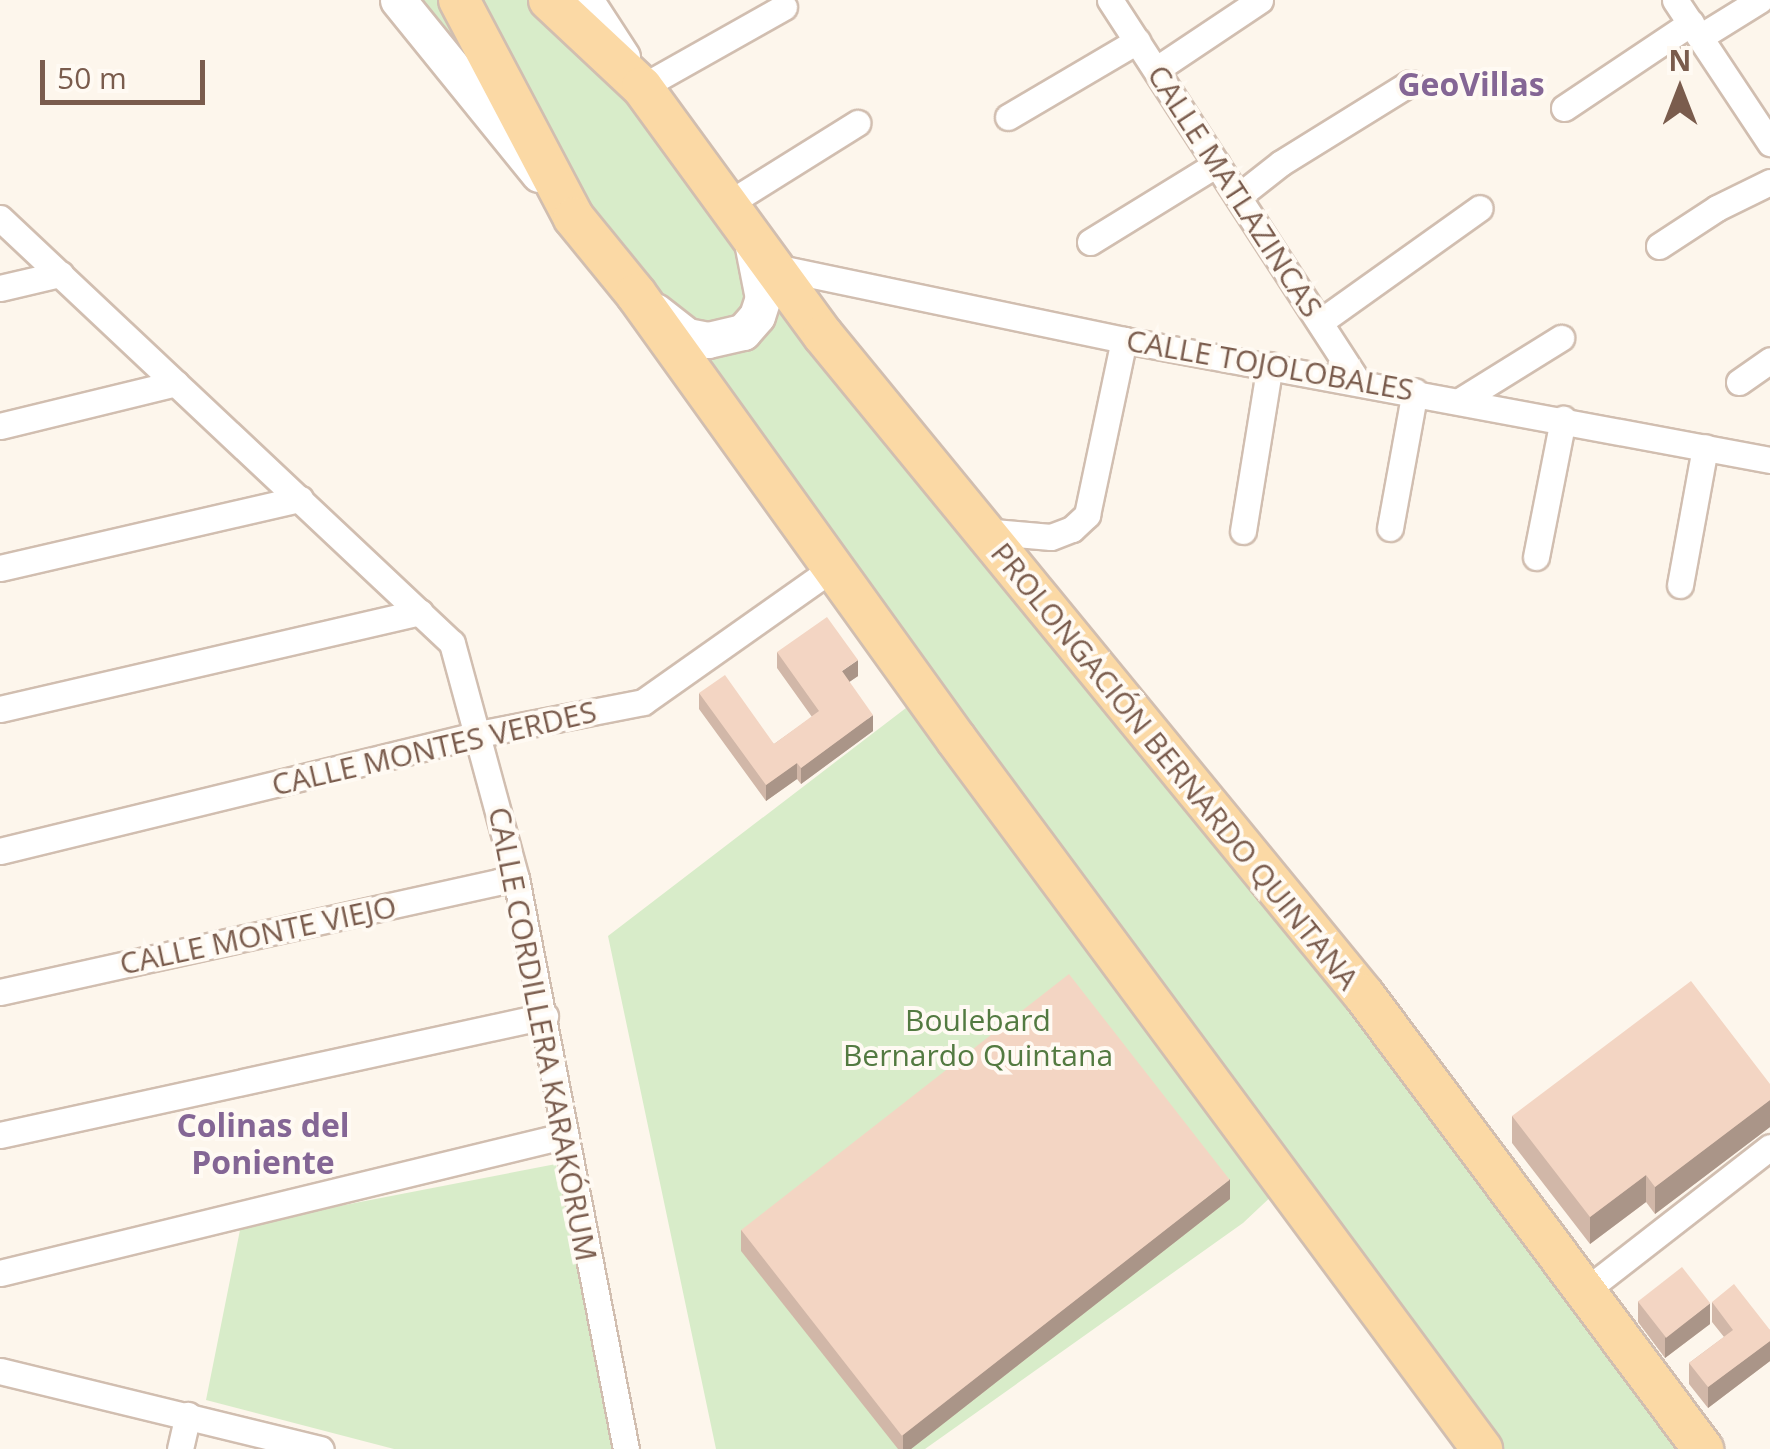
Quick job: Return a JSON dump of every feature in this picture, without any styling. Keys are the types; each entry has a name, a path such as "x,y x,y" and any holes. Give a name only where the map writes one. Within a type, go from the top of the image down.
{"main road":[{"path":"460,0 574,218 636,294 1482,1449"},
{"name":"PROLONGACIÓN BERNARDO QUINTANA","path":"549,0 642,88 761,254 982,531 1364,995 1703,1449"}],"street":[{"path":"398,0 574,218"},
{"name":"PROLONGACIÓN BERNARDO QUINTANA","path":"585,0 642,88"},
{"name":"CALLE MATLAZINCAS","path":"1110,0 1358,382"},
{"path":"1157,69 1260,0"},
{"path":"1676,0 1770,143"},
{"path":"1564,108 1696,30 1760,0"},
{"path":"642,88 784,7"},
{"path":"1008,117 1137,40"},
{"path":"1239,196 1281,163 1410,83"},
{"path":"726,205 857,124"},
{"path":"1090,242 1218,164"},
{"path":"1658,246 1717,208 1770,182"},
{"path":"1320,322 1480,208"},
{"name":"CALLE CORDILLERA KARAKÓRUM","path":"0,218 452,643 516,878 626,1449"},
{"path":"636,294 687,336 708,340 744,332 758,316 762,298 761,254"},
{"name":"CALLE TOJOLOBALES","path":"761,254 1124,340 1415,390 1770,460"},
{"path":"0,288 60,274"},
{"path":"1461,400 1561,338"},
{"path":"982,531 1052,537 1072,529 1087,514 1124,340"},
{"path":"1738,382 1770,360"},
{"path":"1243,530 1270,365"},
{"path":"0,426 176,383"},
{"path":"1390,528 1415,390"},
{"path":"1536,557 1563,419"},
{"path":"1680,586 1706,447"},
{"path":"0,568 300,499"},
{"name":"CALLE MONTES VERDES","path":"0,851 479,734 643,702 834,568"},
{"path":"0,709 420,612"},
{"name":"CALLE MONTE VIEJO","path":"0,992 516,878"},
{"path":"0,1135 545,1016"},
{"path":"0,1273 563,1136"},
{"path":"1585,1292 1770,1147"},
{"path":"0,1371 321,1449"},
{"path":"180,1449 188,1415"}],"green space":[{"name":"Boulebard Bernardo Quintana","path":"384,0 592,0 907,457 1570,1290 1688,1449 1495,1449 1292,1177 1243,1223 925,1449 716,1449 608,936 936,685"},
{"path":"556,1164 623,1449 394,1449 206,1400 241,1225"}],"building":[{"path":"827,617 858,660 842,671 873,715 801,768 797,763 766,785 699,693 725,675 774,744 819,711 777,652"},
{"path":"1069,974 1230,1180 902,1436 741,1230"},
{"path":"1691,981 1770,1084 1770,1100 1655,1187 1646,1175 1590,1217 1512,1116"},
{"path":"1682,1267 1710,1303 1666,1338 1638,1301"},
{"path":"1734,1284 1770,1330 1770,1341 1708,1387 1689,1363 1733,1330 1712,1302"}],"district":[{"name":"GeoVillas","path":"1471,84"},
{"name":"Colinas del Poniente","path":"263,1144"}]}
